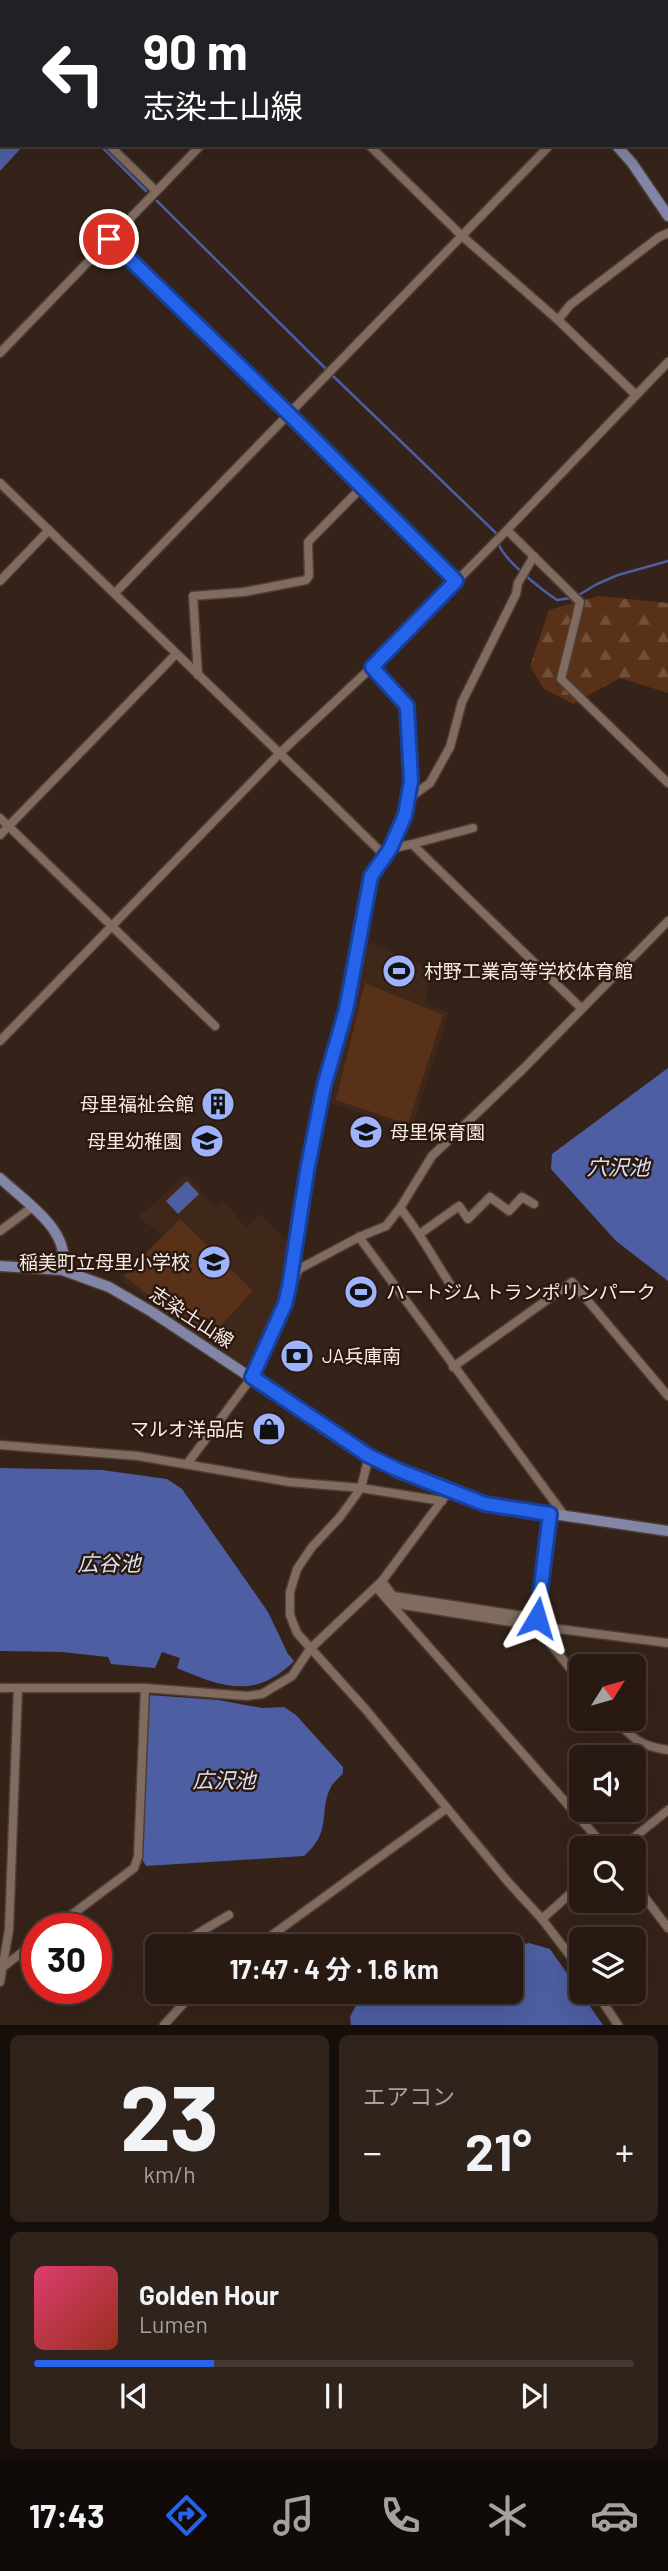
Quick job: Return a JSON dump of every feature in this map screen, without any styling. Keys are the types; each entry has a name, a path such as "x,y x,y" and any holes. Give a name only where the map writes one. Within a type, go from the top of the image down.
{"main road":[{"path":"618,147 668,216"},
{"path":"0,1178 61,1238 64,1249 62,1270"},
{"name":"志染土山線","path":"0,1266 62,1270 128,1296 369,1456 449,1491 485,1504 668,1531"}],"street":[{"path":"111,147 156,191"},
{"path":"0,353 199,147"},
{"path":"371,147 462,236 558,320 636,396"},
{"path":"115,593 548,147"},
{"path":"558,320 570,305 659,237 668,233"},
{"path":"109,239 456,581"},
{"path":"0,1041 280,753 372,667 507,530 668,362"},
{"path":"0,483 280,753 379,850 383,858"},
{"path":"198,675 193,596 244,592 306,580 309,576 308,542 362,487"},
{"path":"0,581 49,530"},
{"path":"507,530 580,602 561,678 668,783"},
{"path":"408,799 430,783 450,747 463,702 534,556"},
{"path":"0,835 176,654"},
{"path":"187,1464 252,1377 285,1304 324,1086 346,1010 371,876 390,849 405,815 411,781 407,706 372,667"},
{"path":"0,818 215,1026"},
{"path":"390,849 473,828"},
{"path":"412,844 581,1008"},
{"path":"289,1287 299,1269 359,1237 386,1226 432,1157 668,921"},
{"path":"421,1233 459,1206 468,1219 490,1196 509,1211 522,1197 534,1205"},
{"path":"0,1231 31,1208"},
{"path":"400,1208 421,1233 426,1248 454,1290"},
{"path":"359,1237 564,1515"},
{"path":"453,1367 572,1282 668,1396"},
{"path":"0,1446 89,1451 187,1464 289,1482 361,1488 442,1501"},
{"path":"369,1456 361,1488 297,1569 290,1592 290,1615 297,1633 367,1711 569,1954"},
{"path":"0,1688 145,1688 247,1696 262,1694 292,1675 310,1649 379,1584 449,1491"},
{"path":"550,1514 536,1622 569,1666"},
{"path":"379,1584 391,1603 595,1836"},
{"path":"379,1584 393,1596 668,1643"},
{"path":"391,1603 536,1622"},
{"path":"0,1982 9,1930 18,1688"},
{"path":"74,1913 134,1868 138,1857 145,1688"},
{"path":"625,1731 633,1740 649,1747 668,1750"},
{"path":"274,1934 447,1808"},
{"path":"636,1836 668,1810"},
{"path":"542,1919 569,1895"},
{"path":"646,1899 668,1928"},
{"path":"197,1934 229,1915"},
{"path":"3,1967 21,1953"},
{"path":"164,2025 183,2004"},
{"path":"604,2004 618,2025"}],"shaded area":[{"path":"365,943 386,948 428,969 427,1004 449,1012 412,1130 331,1103"},
{"name":"稲美町立母里小学校","path":"187,1174 216,1208 223,1201 246,1227 260,1214 294,1248 288,1276 274,1315 250,1361 241,1367 120,1279 162,1235 138,1217"}],"green space":[{"path":"599,596 668,603 668,693 620,678 573,704 544,689 530,666 549,610"},
{"path":"365,983 443,1015 408,1124 336,1100"},
{"path":"180,1219 253,1291 211,1336 193,1322 189,1326 124,1276"}],"water":[{"path":"0,147 22,147 0,171"},
{"name":"穴沢池","path":"668,1068 668,1281 616,1241 551,1169 552,1154"},
{"path":"187,1181 199,1194 178,1214 166,1201"},
{"name":"広谷池","path":"0,1468 102,1470 167,1479 182,1489 268,1612 294,1661 266,1681 238,1686 209,1680 177,1668 180,1658 162,1652 155,1668 111,1664 108,1657 62,1652 0,1651"},
{"name":"広沢池","path":"149,1695 218,1700 262,1708 284,1707 296,1715 343,1767 343,1773 328,1794 322,1829 313,1847 304,1856 146,1866 142,1859"},
{"path":"529,1943 550,1949 569,1976 569,2004 588,2004 603,2025 351,2025 350,2017 357,2004 523,2004 523,1944"}],"waterway":[{"path":"102,147 146,191"},
{"path":"157,201 327,370"},
{"path":"332,375 498,535"},
{"path":"498,542 514,565 542,589 557,600 571,598"},
{"path":"577,596 618,575 668,561"}],"place":[{"name":"村野工業高等学校体育館","path":"399,971"},
{"name":"母里福祉会館","path":"218,1104"},
{"name":"母里保育園","path":"366,1132"},
{"name":"母里幼稚園","path":"207,1141"},
{"name":"稲美町立母里小学校","path":"214,1262"},
{"name":"ハートジム トランポリンパーク","path":"361,1292"},
{"name":"JA兵庫南","path":"297,1356"},
{"name":"マルオ洋品店","path":"269,1429"}],"route":[{"path":"109,239 456,581 372,667 407,706 411,781 405,815 390,849 371,876 346,1010 324,1086 285,1304 252,1377 369,1456 398,1470 485,1504 550,1514 537,1618"}]}
